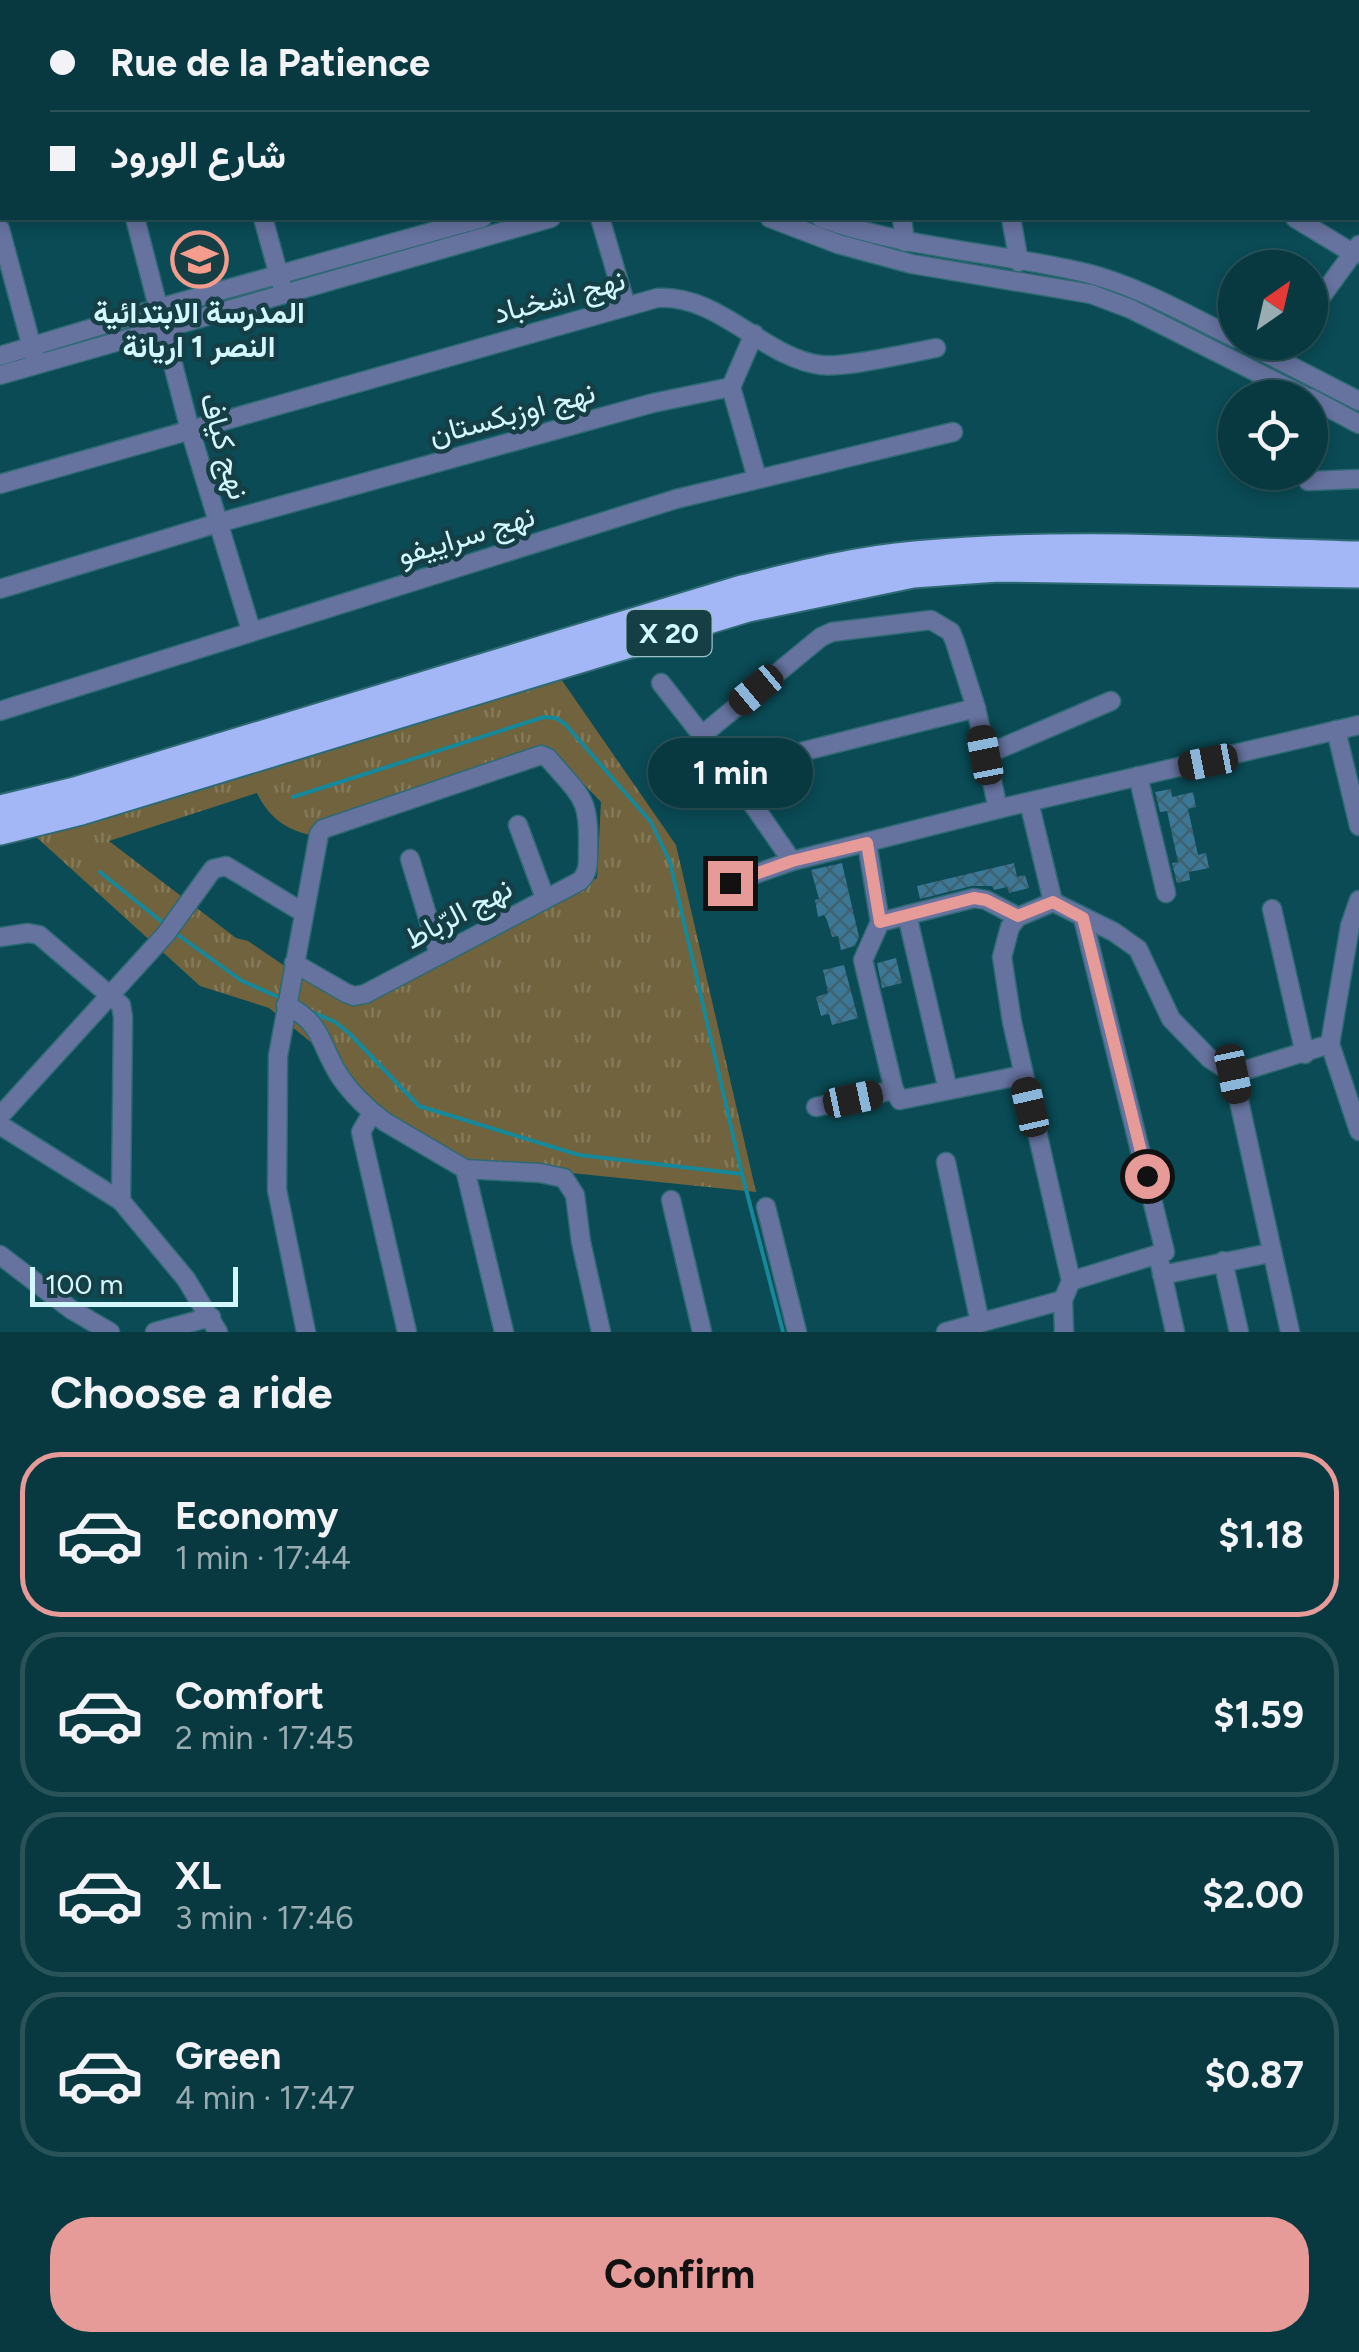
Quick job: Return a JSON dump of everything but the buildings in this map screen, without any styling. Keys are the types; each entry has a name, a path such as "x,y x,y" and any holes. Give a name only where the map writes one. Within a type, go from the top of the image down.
{"highway":[{"name":"X 20","path":"0,808 74,790 724,593 830,567 911,554 998,548 1134,546 1359,554"},
{"name":"X 20","path":"0,832 100,807 748,609 833,589 913,575 998,569 1359,576"}],"street":[{"name":"نهج كياف","path":"136,220 190,430 251,630"},
{"path":"264,220 284,294"},
{"path":"0,375 34,356 158,308 475,220"},
{"path":"0,356 34,356 165,329 543,220"},
{"path":"601,220 626,306"},
{"path":"775,220 838,244 912,264 1091,294 1131,309 1275,380"},
{"path":"828,220 905,242 1087,273 1218,330"},
{"path":"902,220 905,242"},
{"path":"1011,220 1019,262"},
{"path":"1300,220 1356,250 1328,288"},
{"path":"0,228 34,356"},
{"name":"نهج اشخباد","path":"0,484 626,306 678,296 819,365 936,348"},
{"path":"754,334 731,387 757,478"},
{"path":"1264,374 1274,360"},
{"path":"1296,360 1359,401"},
{"name":"نهج اوزبكستان","path":"0,589 218,523 653,403 731,387"},
{"path":"1328,408 1359,424"},
{"name":"نهج سراييفو","path":"0,711 676,499 954,432"},
{"path":"1328,480 1359,479"},
{"path":"701,736 820,637 832,632 931,620 951,632 976,708 998,809"},
{"path":"661,683 729,770 792,861"},
{"path":"985,755 1111,701"},
{"path":"729,770 976,708"},
{"path":"730,883 792,861 998,809 1359,725"},
{"path":"1336,730 1359,826"},
{"name":"نهج الرّباط","path":"294,963 354,996 365,994 585,876 588,808 548,758 541,755 324,829 317,840 304,913"},
{"path":"1138,776 1166,892"},
{"path":"1029,802 1053,902 1114,932 1138,949 1171,1020 1208,1058 1233,1074 1290,1332"},
{"path":"518,825 544,898"},
{"path":"867,843 880,922 863,960 894,1090 900,1100 1023,1075"},
{"path":"410,860 439,954"},
{"path":"0,1116 112,996 218,866 226,866 304,913 278,1056 276,1190 306,1332"},
{"path":"880,922 974,898 1018,916"},
{"path":"1359,900 1350,926 1330,1044 1359,1131"},
{"path":"1053,902 1018,916 1010,928 1002,957 1023,1075 1071,1281 1062,1300 1064,1332"},
{"path":"1272,909 1305,1054"},
{"path":"908,914 948,1090"},
{"path":"1083,918 1165,1250 1160,1265 1175,1332"},
{"path":"0,937 39,935 120,1005 120,1201"},
{"path":"286,1005 312,1021 342,1080 372,1113 466,1168 564,1178 570,1185 601,1332"},
{"path":"1233,1074 1330,1044"},
{"path":"816,1107 894,1090"},
{"path":"372,1113 361,1132 407,1332"},
{"path":"0,1125 120,1201 160,1244 214,1325 155,1332"},
{"path":"946,1162 980,1323"},
{"path":"466,1168 504,1332"},
{"path":"671,1200 702,1332"},
{"path":"766,1208 797,1332"},
{"path":"1071,1281 1160,1265 1270,1254"},
{"path":"0,1255 72,1310 110,1332"},
{"path":"1223,1261 1239,1332"},
{"path":"955,1331 1062,1300"}],"green space":[{"path":"561,679 676,845 756,1192 463,1162 388,1113 269,1008 200,986 34,835","holes":["548,747 601,802 597,878 356,1004 289,969 248,941 236,938 109,841 257,793 278,821 311,835 318,821"]}],"waterway":[{"path":"293,797 544,717 565,724 651,822 670,862 783,1332"},
{"path":"100,872 167,926"},
{"path":"174,932 242,981 285,1000"},
{"path":"312,1012 349,1033 419,1106 579,1155 742,1174"}],"place":[{"name":"المدرسة الابتدائية النصر 1 اريانة","path":"199,259"}],"route":[{"path":"730,883 792,861 867,843 880,922 974,898 1018,916 1053,902 1083,918 1147,1176"}]}
